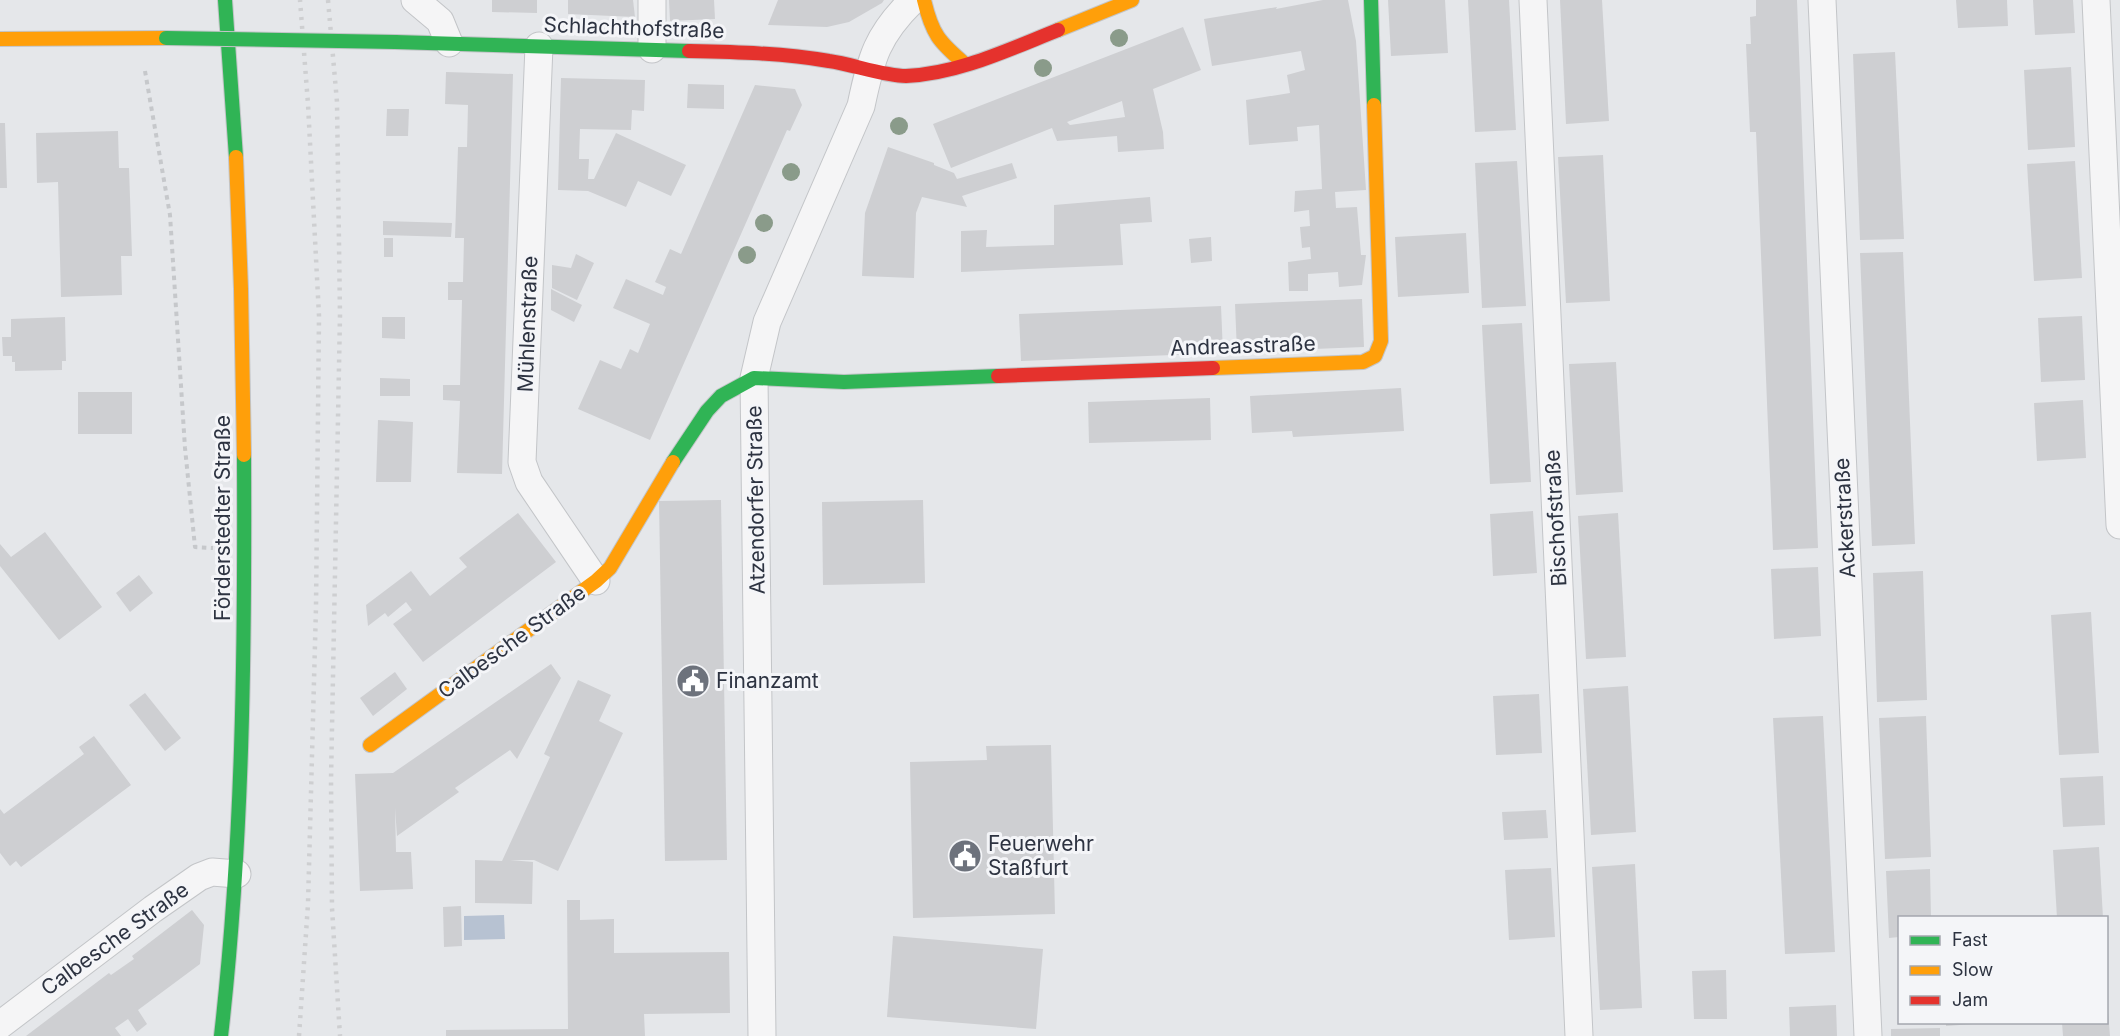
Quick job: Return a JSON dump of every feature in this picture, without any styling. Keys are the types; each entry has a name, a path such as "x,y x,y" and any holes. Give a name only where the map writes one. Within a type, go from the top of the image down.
{"street":[{"name":"Förderstedter Straße","path":"221,1036 237,874 242,754 244,550 241,261 225,0"},
{"path":"415,0 440,21 449,43"},
{"path":"652,0 652,49"},
{"name":"Atzendorfer Straße","path":"762,1036 754,378 766,322 861,106 869,69 878,44 901,12 913,0"},
{"path":"924,0 928,21 937,41 965,64"},
{"path":"869,69 903,76 935,73 994,55 1132,0"},
{"name":"Andreasstraße","path":"754,378 844,382 1363,362 1375,356 1381,341 1371,0"},
{"name":"Bischofstraße","path":"1533,0 1579,1036"},
{"name":"Ackerstraße","path":"1822,0 1868,1036"},
{"path":"2096,0 2120,525"},
{"path":"0,39 140,38"},
{"name":"Schlachthofstraße","path":"140,38 449,43 773,53 869,69"},
{"name":"Mühlenstraße","path":"539,46 522,462 529,482 596,580"},
{"name":"Calbesche Straße","path":"370,745 610,568 683,445 707,411 720,396 754,378"},
{"name":"Calbesche Straße","path":"0,1025 153,909 199,878 212,872 237,874"}],"path":[{"path":"140,38 171,215 185,448 195,547 244,550"}],"water":[{"path":"504,915 505,939 464,940 464,916"}],"building":[{"path":"492,0 537,0 537,13 492,12"},
{"path":"568,0 633,0 635,17 568,14"},
{"path":"669,0 714,0 715,19 670,21"},
{"path":"778,0 884,0 849,22 827,27 768,25"},
{"path":"1323,0 1348,0 1356,41 1366,190 1335,192 1336,208 1357,207 1361,255 1366,255 1362,285 1339,287 1338,272 1308,274 1308,291 1289,291 1288,262 1311,259 1310,247 1302,248 1300,227 1310,226 1309,210 1294,212 1295,191 1322,189 1319,125 1297,127 1298,141 1249,145 1246,100 1290,93 1287,75 1305,70 1301,51 1212,66 1204,19"},
{"path":"1388,0 1445,0 1448,53 1391,56"},
{"path":"1468,0 1509,0 1516,130 1475,132"},
{"path":"1560,0 1602,0 1609,121 1566,124"},
{"path":"1756,0 1797,0 1818,548 1773,550 1756,132 1750,132 1746,44 1751,44 1750,17 1756,16"},
{"path":"1956,0 2007,0 2008,26 1958,28"},
{"path":"2033,0 2073,0 2075,33 2035,35"},
{"path":"1183,27 1201,70 1153,89 1163,132 1164,149 1118,152 1117,136 1057,141 1052,128 951,168 933,124","holes":["1122,101 1125,117 1070,125 1067,122"]},
{"path":"1895,52 1904,239 1860,240 1853,54"},
{"path":"2071,67 2075,147 2028,150 2024,70"},
{"path":"446,72 513,74 502,474 457,473 460,401 443,400 443,385 460,385 462,300 448,300 448,282 463,282 464,238 455,238 458,147 467,147 468,105 445,104"},
{"path":"561,78 645,80 644,111 632,110 631,130 580,129 579,159 589,159 588,179 594,179 616,133 686,165 671,196 638,181 626,207 588,191 558,190"},
{"path":"688,84 724,85 724,109 687,108"},
{"path":"755,85 795,89 802,105 790,131 787,130 650,440 578,409 600,360 621,369 630,349 638,353 650,324 613,308 626,279 663,295 666,287 655,282 670,249 681,254"},
{"path":"387,109 409,109 408,136 386,136"},
{"path":"0,123 5,123 7,188 0,188"},
{"path":"118,131 119,168 129,168 132,256 121,256 122,295 61,297 58,182 37,183 36,133"},
{"path":"888,147 934,163 954,173 957,179 1012,163 1017,178 962,196 967,207 922,197 916,213 914,278 862,276 865,213"},
{"path":"1603,155 1610,301 1566,303 1558,157"},
{"path":"1517,161 1526,306 1482,308 1475,163"},
{"path":"2075,161 2082,278 2034,281 2027,164"},
{"path":"1150,197 1152,222 1120,224 1123,265 961,272 961,231 987,230 986,247 1054,245 1054,205"},
{"path":"383,221 452,223 451,237 383,235"},
{"path":"1466,233 1469,293 1398,297 1395,237"},
{"path":"1211,237 1212,261 1191,263 1189,239"},
{"path":"384,238 393,238 393,257 384,257"},
{"path":"1903,252 1915,544 1872,546 1860,253"},
{"path":"576,254 594,263 577,300 552,288 552,265 571,268"},
{"path":"551,289 582,305 574,322 551,310"},
{"path":"1362,299 1364,347 1237,352 1235,304"},
{"path":"1221,306 1223,353 1021,361 1019,314"},
{"path":"2082,316 2085,380 2041,382 2038,318"},
{"path":"65,317 66,361 62,361 62,370 15,371 12,356 3,356 2,337 11,337 11,319"},
{"path":"382,317 405,317 405,339 382,338"},
{"path":"1522,323 1531,482 1490,484 1482,325"},
{"path":"1616,362 1623,492 1576,495 1569,364"},
{"path":"380,378 410,379 410,396 380,396"},
{"path":"1401,388 1404,431 1293,437 1292,431 1252,433 1250,396"},
{"path":"78,392 132,392 132,434 78,434"},
{"path":"1210,398 1211,440 1089,443 1088,402"},
{"path":"2083,400 2086,458 2037,461 2034,403"},
{"path":"378,420 413,422 411,482 376,482"},
{"name":"Finanzamt","path":"721,500 727,860 665,861 659,501"},
{"path":"923,500 925,583 823,585 822,502"},
{"path":"1533,511 1537,573 1493,576 1490,514"},
{"path":"518,513 556,562 423,662 393,624 412,610 406,602 388,617 385,613 368,626 366,605 411,571 430,596 467,567 459,558"},
{"path":"1618,513 1626,657 1586,659 1578,516"},
{"path":"45,532 102,607 59,640 0,566 0,544 11,557"},
{"path":"1818,567 1821,636 1774,639 1771,569"},
{"path":"1923,571 1927,700 1877,702 1873,573"},
{"path":"139,575 153,593 130,612 116,593"},
{"path":"2091,612 2099,753 2059,755 2051,615"},
{"path":"551,664 561,678 517,759 510,750 455,788 459,792 397,836 395,808 396,852 411,852 413,889 360,891 355,774 393,773"},
{"path":"395,672 407,689 373,716 360,698"},
{"path":"578,680 611,695 599,721 623,733 558,871 534,860 510,860 533,862 532,904 475,903 475,860 502,861 550,757 544,754"},
{"path":"1628,686 1636,832 1591,835 1583,689"},
{"path":"145,693 181,738 165,751 129,705"},
{"path":"1539,694 1542,753 1496,755 1493,696"},
{"path":"1823,716 1835,952 1785,954 1773,718"},
{"path":"1926,716 1931,857 1885,859 1879,718"},
{"path":"94,736 131,785 21,867 16,861 10,866 0,853 0,809 4,814 84,754 79,747"},
{"path":"1051,745 1055,914 913,918 910,762 987,760 986,746"},
{"path":"2103,776 2105,825 2063,827 2060,778"},
{"path":"1546,810 1548,838 1504,840 1502,812"},
{"path":"2099,847 2103,916 2057,916 2053,850"},
{"path":"1635,864 1642,1008 1600,1010 1592,867"},
{"path":"1551,868 1555,937 1509,940 1505,870"},
{"path":"1930,869 1931,916 1898,916 1898,937 1889,938 1886,871"},
{"path":"567,900 580,900 580,920 614,919 614,953 729,952 730,1013 644,1014 645,1036 446,1036 446,1030 568,1029"},
{"path":"461,906 462,946 444,947 443,907"},
{"path":"192,910 204,925 200,964 138,1010 147,1024 137,1032 128,1019 115,1028 121,1036 26,1036 109,973 111,975 134,959 132,956"},
{"path":"893,936 1043,949 1036,1029 887,1017"},
{"path":"1726,970 1727,1019 1694,1019 1692,971"},
{"path":"1836,1005 1837,1036 1790,1036 1789,1007"},
{"path":"2108,1011 2110,1036 2063,1036 2062,1024 2108,1024"},
{"path":"1946,1024 1973,1024 1946,1026"},
{"path":"1940,1028 1940,1036 1891,1036 1891,1029"}],"railway":[{"path":"299,1036 308,904 316,607 319,316 300,0"},
{"path":"328,0 337,102 340,315 331,780 332,908 340,1036"}],"traffic: fast":[{"path":"225,0 236,157"},
{"path":"1371,0 1374,105"},
{"path":"166,38 395,42"},
{"path":"395,42 689,51"},
{"path":"673,462 707,411 721,396 754,378 844,382 998,376"},
{"path":"221,1036 234,891 241,746 244,455"}],"traffic: slow":[{"path":"924,0 930,21 938,36 965,64"},
{"path":"1058,30 1132,0"},
{"path":"0,39 166,38"},
{"path":"1213,368 1363,362 1375,356 1381,341 1374,105"},
{"path":"236,157 244,455"},
{"path":"370,745 596,581 610,568 673,462"}],"traffic: jam":[{"path":"689,51 794,56 906,76 964,66 1058,30"},
{"path":"998,376 1213,368"}],"place":[{"name":"Finanzamt","path":"693,681"},
{"name":"Feuerwehr Staßfurt","path":"965,856"}]}
